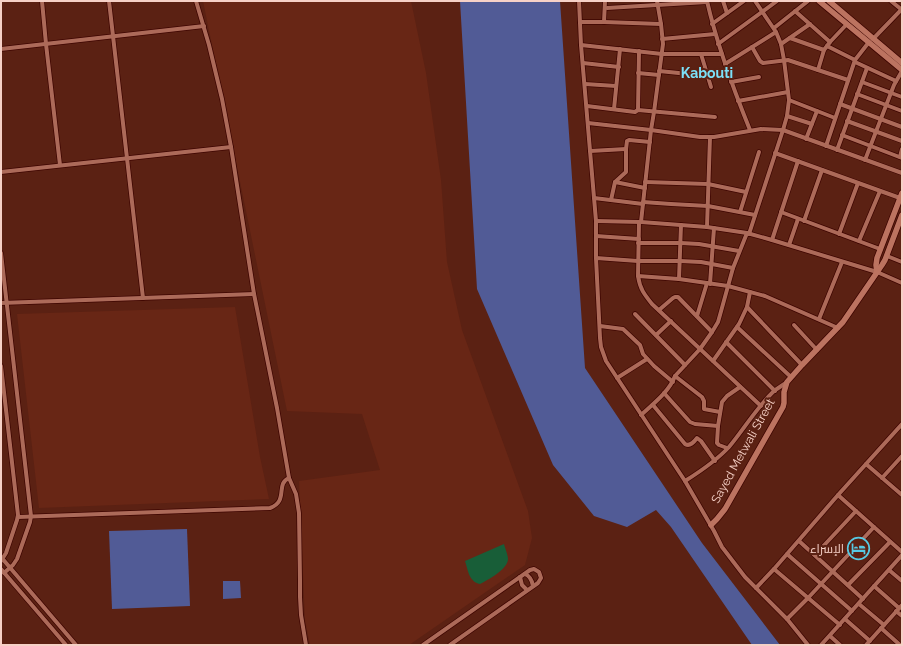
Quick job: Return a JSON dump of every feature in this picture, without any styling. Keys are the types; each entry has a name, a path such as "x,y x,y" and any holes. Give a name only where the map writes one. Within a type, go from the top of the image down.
{"street":[{"path":"42,1 60,166"},
{"path":"110,1 143,298"},
{"path":"196,1 221,93 254,294 290,478 296,494 299,513 301,615 306,645"},
{"path":"579,1 581,45 596,222 596,258 602,352 606,361 685,482 711,525 722,548 745,577 787,619 808,645"},
{"path":"604,22 605,1"},
{"path":"723,1 727,13"},
{"path":"712,24 744,1"},
{"path":"641,415 664,393 673,382 675,376 700,349 712,332 720,315 739,250 755,215 787,116 789,100 781,44 775,30 755,1"},
{"path":"718,44 777,1"},
{"path":"725,64 775,30 808,1"},
{"path":"820,1 847,24 871,41"},
{"path":"826,146 855,61 871,41 902,10 891,1"},
{"path":"607,8 657,3 707,2 718,44 750,130"},
{"path":"831,2 871,41 902,68 890,93 865,160"},
{"path":"657,3 662,24 662,54 640,222 638,241 638,276 642,290 652,304 761,406"},
{"path":"795,11 830,42"},
{"path":"580,22 662,24"},
{"path":"781,44 810,24"},
{"path":"818,70 826,48 847,24"},
{"path":"1,49 204,26"},
{"path":"662,39 715,34"},
{"path":"790,38 826,48 896,81"},
{"path":"581,45 662,54 722,54"},
{"path":"752,47 760,61 763,63 784,60 792,61 848,80"},
{"path":"614,109 620,49"},
{"path":"638,110 639,51"},
{"path":"701,54 711,87"},
{"path":"583,63 618,67"},
{"path":"837,150 867,68"},
{"path":"638,72 708,76"},
{"path":"731,82 760,77"},
{"path":"862,82 902,97"},
{"path":"585,84 616,86"},
{"path":"738,101 788,92"},
{"path":"857,94 902,111"},
{"path":"789,100 835,118"},
{"path":"840,104 902,127"},
{"path":"587,106 635,112 638,110 715,117"},
{"path":"806,139 817,111"},
{"path":"787,116 812,124"},
{"path":"847,121 902,141"},
{"path":"588,123 700,137 710,137 761,129 783,130 902,173"},
{"path":"842,135 901,157 902,149"},
{"path":"707,228 710,137"},
{"path":"611,200 615,182 626,172 627,142 629,140 650,142"},
{"path":"1,172 231,147"},
{"path":"590,151 626,149"},
{"path":"740,212 760,152"},
{"path":"775,153 880,191 901,195 880,249 876,262 877,272"},
{"path":"772,240 798,161"},
{"path":"804,221 822,170"},
{"path":"615,182 645,188"},
{"path":"645,182 708,184 746,192"},
{"path":"838,234 858,183"},
{"path":"859,241 880,191"},
{"path":"594,198 643,203 708,206 755,215"},
{"path":"781,212 880,249"},
{"path":"685,482 715,460 727,448 761,406 775,391 789,380 838,328 882,265 887,256 902,215"},
{"path":"789,245 798,219"},
{"path":"596,222 640,222 714,228 748,233 877,272 902,283"},
{"path":"679,279 681,225"},
{"path":"697,316 709,284 712,264 714,228"},
{"path":"596,236 638,241 713,246 739,250"},
{"path":"1,253 31,516 18,556 15,562 4,573"},
{"path":"887,256 902,262"},
{"path":"596,258 680,261 712,264 733,268"},
{"path":"819,319 842,262"},
{"path":"638,276 679,279 728,286 765,296 838,328"},
{"path":"713,361 737,326 747,306 750,292"},
{"path":"1,303 254,294"},
{"path":"659,310 676,296 680,298 712,332"},
{"path":"747,306 802,365"},
{"path":"635,314 685,365"},
{"path":"656,335 671,321"},
{"path":"600,326 623,329 640,345 643,354 647,359 673,382"},
{"path":"737,326 789,380"},
{"path":"794,326 817,350"},
{"path":"726,342 775,391"},
{"path":"617,378 647,359"},
{"path":"1,366 18,517 8,550 2,559 76,645"},
{"path":"675,376 703,398 705,409 720,412"},
{"name":"Sayed Metwali Street","path":"711,525 723,512 783,407 784,392 789,380"},
{"path":"727,448 718,444 718,426 721,405 723,400 740,387"},
{"path":"664,393 690,422 695,424 718,426"},
{"path":"653,405 685,444 690,445 697,438 715,460"},
{"path":"756,588 902,424"},
{"path":"882,478 902,456"},
{"path":"866,464 901,493"},
{"path":"18,517 270,508 277,505 279,502 282,495 283,483 290,478"},
{"path":"821,645 889,570 902,553 838,495"},
{"path":"815,555 856,511"},
{"path":"787,619 874,527"},
{"path":"799,541 863,598"},
{"path":"848,585 890,542"},
{"path":"787,554 852,611"},
{"path":"1,569 66,645"},
{"path":"426,644 532,569 539,572 541,578 540,581 450,645"},
{"path":"774,569 840,625"},
{"path":"889,570 902,581"},
{"path":"525,574 529,576 533,586"},
{"path":"520,577 522,585 527,590"},
{"path":"874,586 899,608 902,616"},
{"path":"859,604 900,645"},
{"path":"866,645 899,608"},
{"path":"845,619 870,641"},
{"path":"830,636 840,645"}],"shaded area":[{"path":"203,1 411,1 426,73 441,180 447,262 462,330 528,511 532,538 525,565 409,645 310,645 305,620 299,481 380,470 362,414 287,411"},
{"path":"235,307 260,457 269,499 39,508 17,314"}],"green space":[{"path":"504,544 508,559 505,567 497,574 480,584 473,581 465,561"}],"water":[{"path":"460,1 560,1 585,368 702,543 780,645 752,645 671,527 656,510 627,527 594,516 553,465 477,289"},
{"path":"187,529 190,606 112,609 109,531"},
{"path":"223,581 240,581 241,598 223,599"}],"place":[{"name":"الإسراء","path":"859,549"}],"district":[{"name":"Kabouti","path":"707,73"}]}
